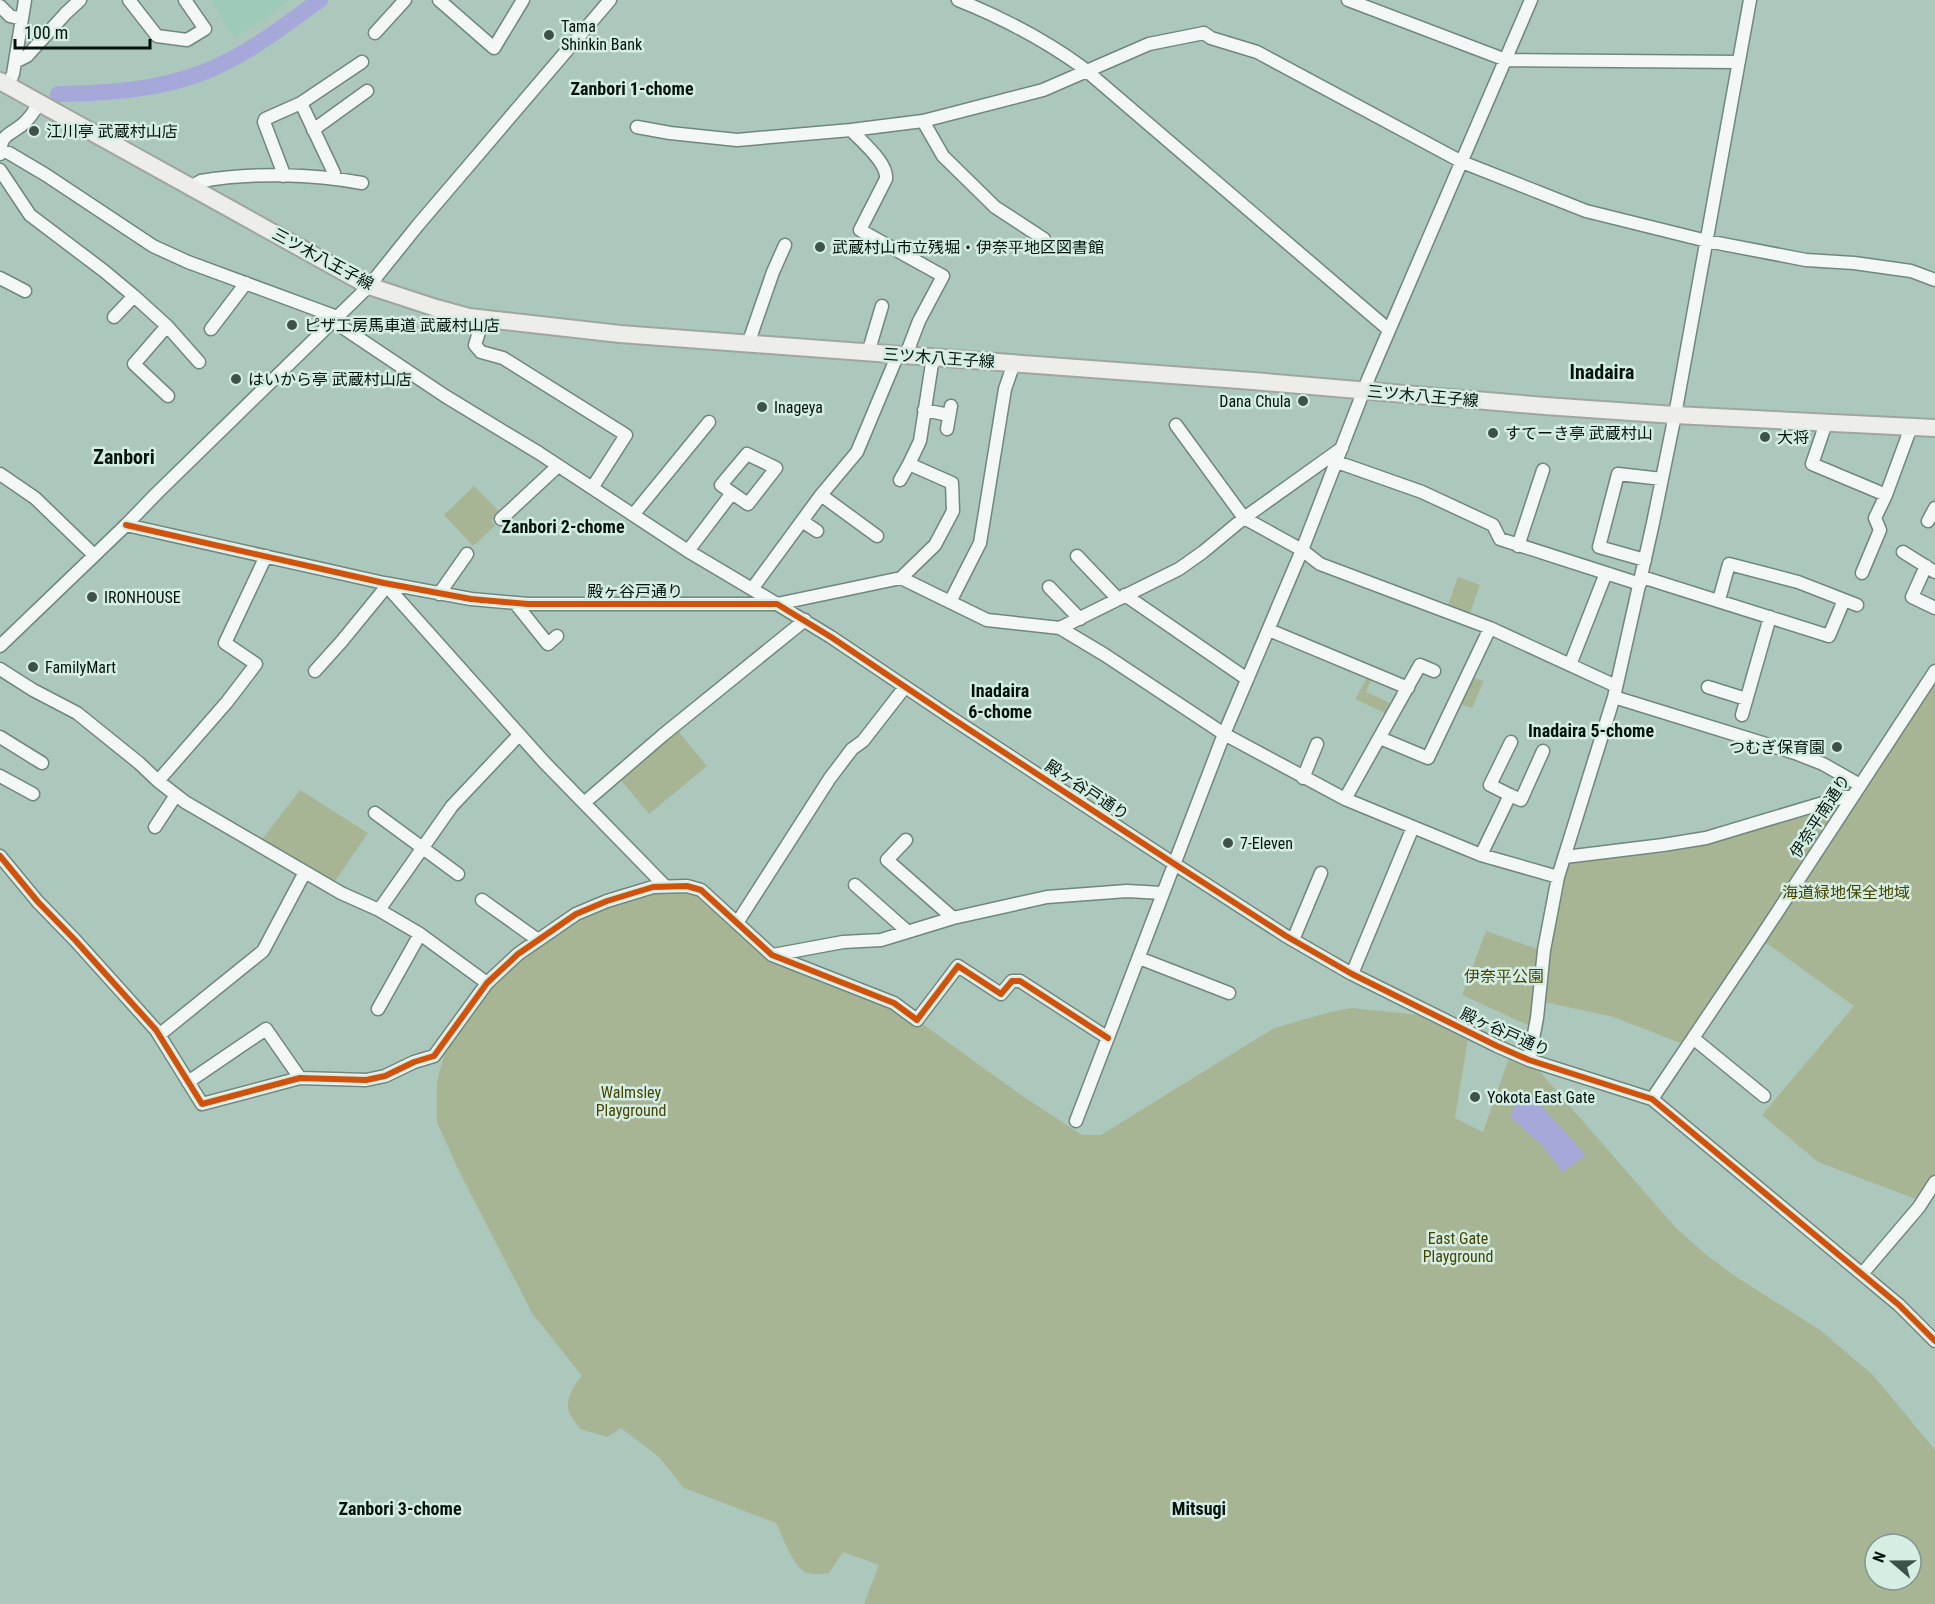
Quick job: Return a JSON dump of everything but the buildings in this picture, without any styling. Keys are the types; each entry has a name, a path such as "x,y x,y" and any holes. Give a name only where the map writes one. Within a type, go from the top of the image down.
{"main road":[{"name":"三ツ木八王子線","path":"4,83 369,286 436,308 483,319 620,334 1675,415 1935,428"}],"street":[{"path":"4,83 13,74 25,0"},
{"path":"15,62 27,56 80,0"},
{"path":"129,0 157,36 187,40 205,29 185,0"},
{"path":"375,33 405,0"},
{"path":"440,0 494,48 520,1"},
{"path":"0,646 369,286 610,0"},
{"path":"958,0 1033,35 1053,46 1086,70 1389,330"},
{"path":"1348,0 1506,60 1739,62"},
{"path":"1076,1121 1224,734 1302,550 1389,330 1531,0"},
{"path":"1529,1060 1537,1018 1544,950 1558,877 1615,692 1641,580 1675,415 1750,0"},
{"path":"0,6 10,16 22,19"},
{"path":"637,127 670,134 737,140 922,121 1043,90 1149,44 1204,33 1211,38 1257,52 1462,162 1586,211 1707,241 1806,260 1854,263 1911,271 1935,280"},
{"path":"283,177 264,122 265,118 301,103 362,62"},
{"path":"313,130 367,91"},
{"path":"39,102 35,111 22,125 4,137 0,152 9,153 153,246 188,262 335,319 445,396 688,551 777,604 901,578 935,545 953,511 952,483 909,464"},
{"path":"301,103 334,173 334,178"},
{"path":"922,121 943,156 987,200 1044,238"},
{"path":"752,589 821,495 857,452 902,355 943,276 860,230 887,174 884,165 851,130"},
{"path":"0,170 30,215 134,296 167,326 199,362"},
{"path":"193,189 201,181 227,177 334,178 362,183"},
{"path":"748,344 785,244"},
{"path":"0,278 25,291"},
{"path":"211,330 246,283"},
{"path":"114,317 134,296"},
{"path":"868,353 882,306"},
{"path":"483,319 476,345 482,352 503,358 626,435 592,488"},
{"path":"167,326 134,364 168,396"},
{"path":"900,480 920,441 933,357"},
{"path":"950,602 981,543 1005,389 1014,363"},
{"path":"924,410 950,411 946,429"},
{"path":"633,515 709,422"},
{"path":"1827,423 1812,464 1886,495"},
{"path":"1176,425 1244,518 1302,550 1320,564 1490,628 1570,664 1615,692 1795,753 1823,764 1860,785"},
{"path":"1862,573 1880,530 1875,519 1911,426"},
{"path":"1060,628 1179,569 1244,518 1342,448"},
{"path":"747,454 776,468 748,504 732,493 722,485 747,454"},
{"path":"1337,462 1422,492 1493,525 1500,539 1518,546 1606,573 1719,600 1829,636 1844,600"},
{"path":"501,519 558,466"},
{"path":"1518,546 1543,470"},
{"path":"0,474 35,498 94,555"},
{"path":"1645,560 1599,547 1618,474 1662,479"},
{"path":"688,551 732,493"},
{"path":"821,495 877,536"},
{"path":"1928,521 1935,508"},
{"path":"802,520 817,531"},
{"name":"殿ヶ谷戸通り","path":"126,525 385,584 439,594 515,603 777,604 805,620 1173,863 1293,940 1352,974 1529,1060 1652,1099 1911,1315 1935,1341"},
{"path":"1904,552 1931,569 1911,597 1935,608"},
{"path":"439,594 467,554"},
{"path":"158,781 227,702 256,664 225,643 266,556"},
{"path":"1077,556 1122,597 1247,679"},
{"path":"1719,600 1729,564 1798,582 1857,605"},
{"path":"1570,664 1606,573"},
{"path":"901,578 987,620 1060,628 1224,734 1303,778 1346,799 1480,855 1558,877"},
{"path":"315,671 342,641 385,584 519,735 665,886"},
{"path":"1049,587 1080,619"},
{"path":"515,603 548,644 557,636"},
{"path":"1742,715 1770,617"},
{"path":"584,803 663,735 805,620"},
{"path":"1380,738 1428,758 1490,628"},
{"path":"1269,630 1408,688"},
{"path":"1346,799 1420,665 1434,671"},
{"path":"0,669 33,690 77,713 176,795 348,897 379,910 420,934 487,983"},
{"name":"伊奈平南通り","path":"1652,1099 1935,671"},
{"path":"737,923 830,778 852,749 863,741 905,687"},
{"path":"1708,687 1746,699"},
{"path":"379,910 452,806 519,735"},
{"path":"0,737 42,763"},
{"path":"1511,742 1490,785 1521,800 1543,751"},
{"path":"1303,778 1317,744"},
{"path":"0,776 33,795"},
{"path":"155,827 176,795"},
{"path":"1480,855 1510,795"},
{"path":"1565,857 1663,845 1706,837 1843,796 1852,797"},
{"path":"375,813 458,874"},
{"path":"1352,974 1413,827"},
{"path":"906,840 887,860 953,918"},
{"path":"0,856 38,902 159,1035 202,1104 300,1078 366,1080 385,1076 414,1062 434,1056 487,983 518,954 576,914 592,906 635,892 665,886 687,886 701,890 772,955 894,1003 917,1020 958,966 1001,994 1012,981 1020,981 1108,1038"},
{"path":"159,1035 263,951 305,872"},
{"path":"1293,940 1322,873"},
{"path":"855,885 907,931"},
{"path":"772,955 843,942 881,940 953,918 1047,897 1127,891 1162,893"},
{"path":"482,900 538,940"},
{"path":"378,1009 420,934"},
{"path":"1139,958 1229,993"},
{"path":"188,1082 266,1029 300,1078"},
{"path":"1693,1038 1764,1095"},
{"path":"1862,1274 1918,1207 1935,1182"}],"shaded area":[{"path":"211,0 289,0 234,37"}],"green space":[{"path":"474,486 500,512 491,521 495,526 473,546 444,515"},
{"path":"1458,577 1480,585 1469,616 1447,608"},
{"path":"1368,676 1372,678 1366,692 1395,705 1389,715 1355,699"},
{"path":"1470,677 1484,681 1472,708 1458,703"},
{"name":"海道緑地保全地域","path":"1935,680 1935,1176 1918,1200 1818,1162 1762,1115 1854,1006 1758,937 1685,1045 1614,1017 1544,1002 1553,931 1568,861 1665,853 1855,799"},
{"path":"678,731 707,766 649,814 620,779"},
{"path":"300,790 368,833 333,884 260,842"},
{"path":"635,892 705,893 772,955 822,980 917,1020 1024,1097 1082,1135 1101,1135 1274,1028 1352,1008 1419,1015 1468,1039 1455,1118 1483,1132 1509,1058 1541,1073 1675,1227 1710,1258 1738,1278 1820,1330 1873,1375 1935,1450 1935,1604 864,1604 879,1565 843,1552 829,1573 805,1572 796,1564 776,1523 684,1488 658,1456 621,1428 607,1437 580,1429 568,1407 573,1387 582,1376 532,1313 458,1169 437,1122 437,1082 449,1036 465,1011 528,946"},
{"name":"伊奈平公園","path":"1486,931 1540,950 1532,1027 1462,995"}],"water":[{"path":"1523,1091 1527,1091 1586,1155 1563,1172 1541,1144 1510,1117"}],"waterway":[{"path":"58,94 143,88 205,72 249,49 320,0"}],"cycle path":[{"path":"126,525 384,583 471,599 528,604 777,604 831,637 1286,936 1352,974 1529,1060 1652,1099 1899,1305 1935,1341"},
{"path":"0,856 38,902 156,1030 202,1104 300,1078 366,1080 385,1076 414,1062 434,1056 487,983 518,954 576,914 607,901 653,887 687,886 701,890 772,955 894,1003 917,1020 958,966 1001,994 1012,981 1020,981 1108,1038"}],"place":[{"name":"Tama Shinkin Bank","path":"549,35"},
{"name":"江川亭 武蔵村山店","path":"34,131"},
{"name":"武蔵村山市立残堀・伊奈平地区図書館","path":"820,247"},
{"name":"ピザ工房馬車道 武蔵村山店","path":"292,325"},
{"name":"はいから亭 武蔵村山店","path":"236,379"},
{"name":"Dana Chula","path":"1303,401"},
{"name":"Inageya","path":"762,407"},
{"name":"すてーき亭 武蔵村山","path":"1493,433"},
{"name":"大将","path":"1765,437"},
{"name":"IRONHOUSE","path":"92,597"},
{"name":"FamilyMart","path":"33,667"},
{"name":"つむぎ保育園","path":"1837,747"},
{"name":"7-Eleven","path":"1228,843"},
{"name":"Yokota East Gate","path":"1475,1097"}],"district":[{"name":"Zanbori 1-chome","path":"632,88"},
{"name":"Inadaira","path":"1602,372"},
{"name":"Zanbori","path":"124,457"},
{"name":"Zanbori 2-chome","path":"563,526"},
{"name":"Inadaira 6-chome","path":"1000,700"},
{"name":"Inadaira 5-chome","path":"1591,730"},
{"name":"Zanbori 3-chome","path":"400,1508"},
{"name":"Mitsugi","path":"1199,1508"}],"park label":[{"name":"Walmsley Playground","path":"631,1101"},
{"name":"East Gate Playground","path":"1458,1247"}]}
